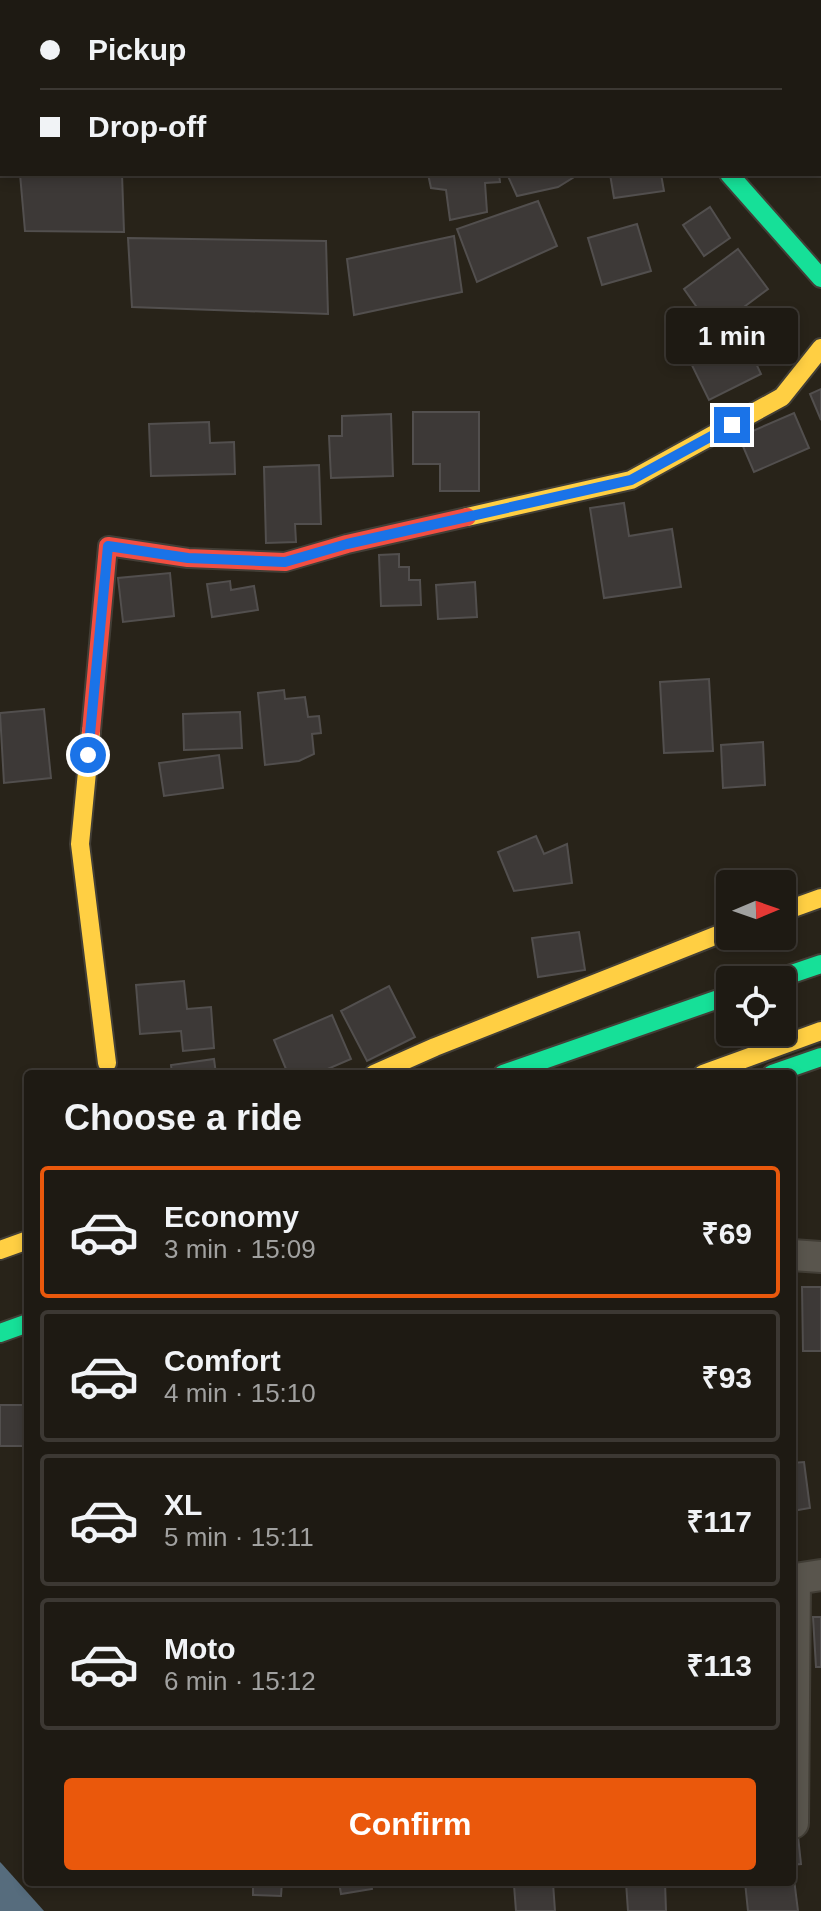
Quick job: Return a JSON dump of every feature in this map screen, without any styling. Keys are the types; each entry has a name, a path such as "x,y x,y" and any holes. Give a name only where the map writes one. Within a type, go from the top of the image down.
{"main road":[{"path":"731,176 821,278"},
{"path":"107,1063 80,844 108,546 188,558 285,562 347,544 631,480 782,397 821,348"},
{"path":"796,907 821,898"},
{"path":"383,1070 716,936"},
{"path":"796,973 821,964"},
{"path":"514,1070 716,1000"},
{"path":"714,1070 821,1031"},
{"path":"784,1070 821,1057"},
{"path":"0,1250 24,1241"},
{"path":"0,1333 24,1324"}],"street":[{"path":"796,1255 821,1257"},
{"path":"796,1579 821,1575"},
{"path":"796,1823 821,1822"}],"water":[{"path":"0,1862 2,1864 44,1911 0,1911"}],"building":[{"path":"20,176 122,176 124,232 25,231"},
{"path":"428,176 499,176 500,182 485,183 487,212 450,220 446,190 431,188"},
{"path":"508,176 576,176 558,187 517,196"},
{"path":"610,176 661,176 664,191 614,198"},
{"path":"538,201 557,246 477,282 457,229"},
{"path":"710,207 730,238 704,256 683,225"},
{"path":"637,224 651,271 602,285 588,238"},
{"path":"454,236 462,292 354,315 347,259"},
{"path":"128,238 326,241 328,314 132,307"},
{"path":"738,249 768,289 713,330 684,289"},
{"path":"738,325 761,374 709,400 685,351"},
{"path":"821,389 821,420 810,394"},
{"path":"413,412 479,412 479,491 440,491 440,464 413,464"},
{"path":"794,413 809,448 754,472 739,437"},
{"path":"391,414 393,476 331,478 329,436 342,436 342,416"},
{"path":"209,422 210,443 234,442 235,474 151,476 149,424"},
{"path":"319,465 321,524 295,524 296,542 266,543 264,467"},
{"path":"624,503 629,536 672,529 681,587 604,598 590,508"},
{"path":"399,554 399,567 409,567 409,580 420,580 421,605 381,606 379,555"},
{"path":"170,573 174,616 123,622 118,578"},
{"path":"230,581 231,590 254,586 258,610 212,617 207,584"},
{"path":"475,582 477,617 438,619 436,585"},
{"path":"709,679 713,751 664,753 660,682"},
{"path":"284,690 285,699 305,697 308,717 319,716 321,733 312,734 314,754 299,761 265,765 258,693"},
{"path":"44,709 51,778 4,783 0,713"},
{"path":"240,712 242,748 184,750 183,714"},
{"path":"763,742 765,785 723,788 721,745"},
{"path":"219,755 223,788 164,796 159,763"},
{"path":"536,836 544,854 567,844 572,883 514,891 498,852"},
{"path":"579,932 585,970 538,977 532,938"},
{"path":"184,981 187,1009 211,1007 214,1048 183,1051 181,1031 140,1034 136,985"},
{"path":"389,986 415,1037 367,1061 341,1011"},
{"path":"332,1015 351,1059 325,1070 286,1070 274,1040"},
{"path":"214,1059 215,1070 172,1070 171,1065"},
{"path":"802,1287 821,1287 821,1351 803,1351"},
{"path":"0,1405 24,1405 24,1446 0,1446"},
{"path":"804,1462 810,1508 796,1510 796,1463"},
{"path":"813,1617 821,1617 821,1667 816,1667"},
{"path":"796,1836 801,1864 796,1865"},
{"path":"253,1886 282,1886 281,1896 253,1895"},
{"path":"340,1886 372,1886 372,1889 341,1894"},
{"path":"514,1886 553,1886 555,1911 516,1911"},
{"path":"626,1886 665,1886 666,1911 628,1911"},
{"path":"745,1886 795,1886 798,1911 748,1911"}],"traffic: fast":[{"path":"731,176 821,278"},
{"path":"796,973 821,964"},
{"path":"514,1070 716,1000"},
{"path":"784,1070 821,1057"},
{"path":"0,1333 24,1324"}],"traffic: slow":[{"path":"467,517 631,480 782,397 821,348"},
{"path":"91,731 80,844 107,1063"},
{"path":"796,907 821,898"},
{"path":"383,1070 716,936"},
{"path":"714,1070 821,1031"},
{"path":"0,1250 24,1241"}],"traffic: jam":[{"path":"91,731 108,546 188,558 285,562 347,544 467,517"}],"route":[{"path":"88,755 108,546 188,558 285,562 347,544 631,480 732,425"}]}
